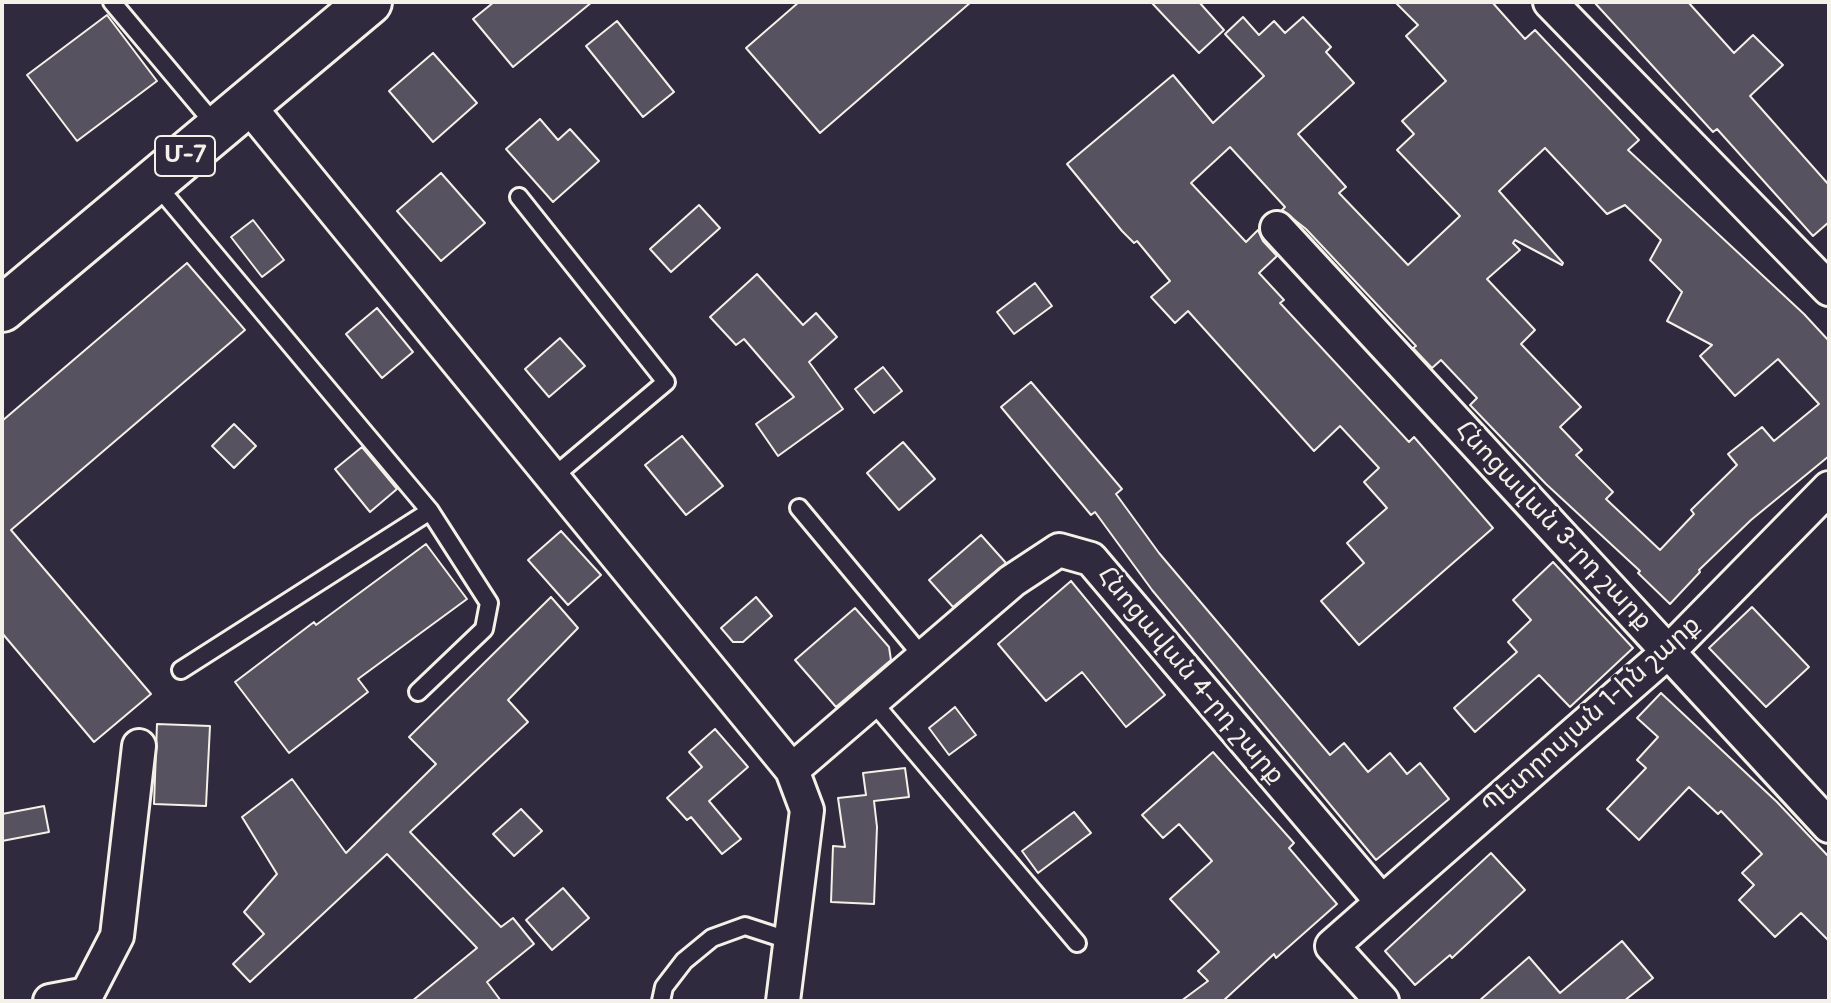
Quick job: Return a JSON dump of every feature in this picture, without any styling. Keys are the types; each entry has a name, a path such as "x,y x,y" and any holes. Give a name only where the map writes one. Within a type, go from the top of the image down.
{"highway":[{"name":"Մ-7","path":"2,309 369,2"}],"street":[{"path":"1550,2 1829,289"},
{"path":"233,116 553,477 792,770 807,810 783,1001"},
{"name":"Հնոցավան 3-րդ շարք","path":"1277,228 1829,826"},
{"name":"Պետրոսյան 1-ին շարք","path":"1382,902 1669,651 1829,488"},
{"name":"Հնոցավան 4-րդ շարք","path":"792,770 1012,581 1059,550 1091,559 1382,902"},
{"path":"50,1001 87,994 117,936 139,746"},
{"path":"1382,902 1332,946 1382,1001"}],"lane":[{"path":"112,2 233,116"},
{"path":"154,182 430,511 489,603 484,629 418,692"},
{"path":"519,197 666,382 553,477"},
{"path":"799,508 923,657"},
{"path":"181,670 430,511"},
{"path":"872,701 1077,943"},
{"path":"661,1001 664,987 684,961 712,938 745,926 791,941"}],"building":[{"path":"494,2 592,2 513,67 473,19"},
{"path":"799,2 971,2 820,133 746,48"},
{"path":"1151,2 1199,2 1224,30 1199,53"},
{"path":"1395,2 1492,2 1525,39 1535,30 1639,140 1628,150 1829,341 1829,456 1751,520 1699,570 1670,604 1470,405 1477,398 1441,360 1432,368 1413,348 1416,346 1306,229 1282,210 1285,207 1230,147 1191,183 1246,242 1258,230 1263,241 1277,256 1259,273 1284,300 1280,303 1409,442 1414,437 1493,528 1359,645 1321,601 1364,563 1347,543 1387,508 1364,482 1379,468 1340,426 1314,451 1188,311 1175,323 1151,297 1170,281 1137,241 1134,243 1122,231 1067,164 1173,75 1213,123 1264,76 1225,34 1243,17 1259,35 1274,21 1285,33 1303,17 1331,47 1326,52 1354,83 1298,134 1346,187 1339,193 1408,265 1460,216 1397,150 1414,134 1402,121 1446,81 1406,36 1418,25","holes":["1545,148 1607,214 1625,205 1661,240 1650,260 1682,292 1667,321 1712,345 1700,356 1735,396 1778,359 1819,404 1774,441 1762,427 1728,454 1737,465 1691,510 1694,514 1660,550 1606,499 1613,492 1576,455 1582,450 1560,427 1581,407 1521,344 1535,330 1487,279 1520,250 1513,243 1515,240 1563,263 1499,191"]},
{"path":"1594,2 1688,2 1734,53 1753,35 1783,65 1750,96 1829,185 1829,222 1813,236 1717,129 1713,132"},
{"path":"107,15 157,81 77,141 27,75"},
{"path":"617,21 674,92 643,117 586,46"},
{"path":"433,53 477,103 433,142 389,91"},
{"path":"540,119 558,140 570,129 599,161 553,202 506,149"},
{"path":"441,173 485,223 441,261 397,211"},
{"path":"699,205 720,228 671,272 650,249"},
{"path":"253,220 284,260 262,277 231,237"},
{"path":"187,263 245,330 11,530 151,694 94,742 2,633 2,421"},
{"path":"757,274 803,325 816,313 837,337 809,362 843,409 778,456 756,424 794,397 744,339 736,345 710,317"},
{"path":"1035,283 1052,306 1014,334 997,312"},
{"path":"377,308 413,352 382,378 346,334"},
{"path":"560,338 585,366 549,397 525,369"},
{"path":"883,367 902,391 874,413 855,389"},
{"path":"1031,382 1122,489 1116,494 1159,553 1330,755 1344,743 1368,772 1390,753 1407,774 1420,763 1449,799 1376,860 1152,590 1095,512 1091,515 1001,407"},
{"path":"234,424 256,446 234,468 212,446"},
{"path":"682,436 723,486 686,515 645,465"},
{"path":"903,442 935,479 899,510 867,473"},
{"path":"362,447 397,489 370,512 335,469"},
{"path":"561,531 601,575 568,605 528,560"},
{"path":"981,535 1006,563 953,607 929,580"},
{"path":"426,544 467,599 358,679 368,692 289,753 235,682"},
{"path":"1553,562 1633,648 1570,707 1539,675 1475,732 1454,708 1517,652 1508,642 1531,620 1513,600"},
{"path":"1071,581 1165,695 1126,727 1082,672 1046,701 998,644"},
{"path":"551,597 578,628 508,700 528,722 410,832 501,927 513,918 534,944 487,982 501,1001 412,1001 477,948 387,854 250,982 233,964 264,934 244,912 277,874 242,817 292,779 346,853 436,764 409,737"},
{"path":"756,597 772,616 743,642 733,642 721,628"},
{"path":"1752,607 1809,667 1766,707 1709,648"},
{"path":"855,608 889,647 891,660 836,707 795,660"},
{"path":"1661,693 1777,802 1829,857 1829,941 1801,913 1775,937 1739,900 1754,885 1742,873 1762,854 1721,811 1718,814 1689,787 1639,840 1607,809 1646,768 1637,760 1658,737 1637,718"},
{"path":"955,707 976,735 949,755 929,728"},
{"path":"157,724 210,726 206,806 154,804"},
{"path":"715,729 748,767 709,801 741,839 722,854 691,817 687,820 667,798 702,767 689,752"},
{"path":"1213,752 1294,843 1289,848 1337,904 1276,958 1274,954 1223,1001 1181,1001 1208,981 1198,971 1219,952 1170,899 1212,861 1179,824 1163,838 1142,815"},
{"path":"905,768 909,797 874,801 877,827 874,904 831,902 833,846 845,847 838,798 866,795 863,773"},
{"path":"44,806 49,832 2,841 2,814"},
{"path":"521,809 542,831 514,856 493,834"},
{"path":"1074,812 1091,833 1038,873 1022,851"},
{"path":"1491,853 1525,890 1452,958 1450,955 1415,985 1385,951"},
{"path":"563,888 589,918 552,950 526,920"},
{"path":"1622,941 1653,978 1624,1001 1479,1001 1529,957 1560,993"}]}
